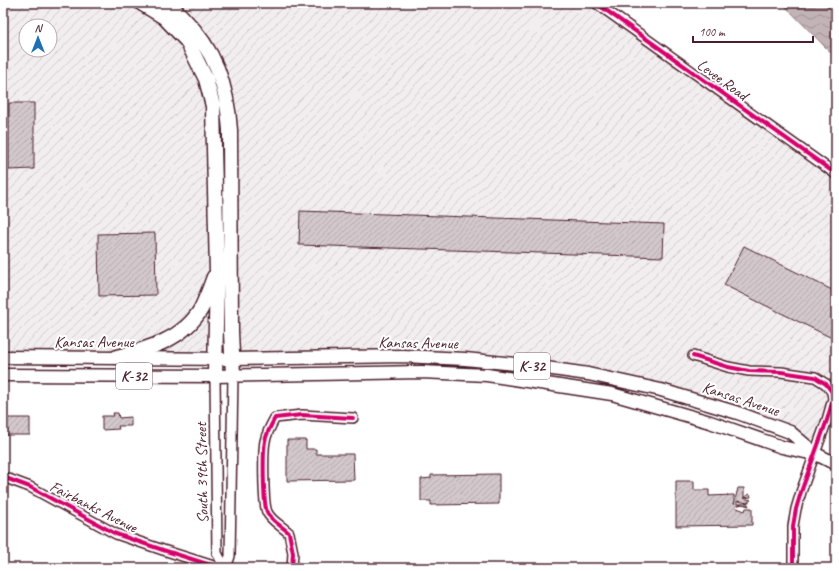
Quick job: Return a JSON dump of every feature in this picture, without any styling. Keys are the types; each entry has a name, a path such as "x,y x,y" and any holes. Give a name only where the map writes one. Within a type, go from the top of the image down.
{"highway":[{"path":"141,3 164,18 186,41 206,79 213,106 217,271 216,376"},
{"path":"167,3 196,31 210,53 221,77 228,107 230,130 231,332 233,375"},
{"path":"117,357 161,343 186,328 200,310 217,271"}],"main road":[{"name":"Kansas Avenue","path":"3,357 232,359 403,356 465,359 525,365 588,374 661,390 738,413 790,432 816,454 836,464"},
{"name":"Kansas Avenue","path":"3,375 216,376 421,372 486,375 612,394 710,422 782,447 816,454"}],"street":[{"name":"Levee Road","path":"596,3 836,174"},
{"path":"693,356 728,368 749,371 781,372 815,377 826,384 832,392 833,399 816,454 796,509 793,526 793,568"},
{"name":"South 39th Street","path":"225,568 230,556 233,375"},
{"name":"South 39th Street","path":"216,376 217,553 225,568"},
{"path":"292,568 293,553 289,533 272,519 267,511 264,497 265,441 271,425 275,418 302,415 353,418"},
{"name":"Fairbanks Avenue","path":"3,477 30,487 116,534 220,568"}],"shaded area":[{"path":"3,3 591,3 836,174 836,407 816,454 790,432 661,390 465,359 3,357"}],"water":[{"path":"782,3 836,3 836,58"}],"building":[{"path":"9,103 34,103 34,169 9,170"},
{"path":"300,211 664,224 663,257 299,245"},
{"path":"155,233 156,295 99,296 98,234"},
{"path":"744,246 836,292 836,340 724,285"},
{"path":"113,413 118,413 119,418 131,417 131,426 118,426 119,429 102,430 102,416 114,416"},
{"path":"3,418 30,418 30,435 3,435"},
{"path":"287,440 306,440 306,449 316,449 316,454 353,454 354,480 287,481"},
{"path":"499,474 499,504 431,505 431,501 421,501 421,479 431,478 431,475"},
{"path":"676,481 694,481 694,490 709,490 709,496 734,495 734,504 738,488 744,488 744,497 750,494 751,497 743,498 751,500 748,503 737,501 737,504 742,504 736,506 737,508 745,511 746,508 752,508 752,525 676,526"}],"cycle path":[{"path":"596,3 836,174"},
{"path":"693,356 728,367 749,371 781,372 815,377 826,384 832,392 833,399 827,420 796,509 793,526 793,568"},
{"path":"292,568 293,553 289,533 271,518 266,507 264,488 264,455 265,441 268,432 275,418 302,415 353,418"},
{"path":"3,477 30,487 116,534 220,568"}]}
